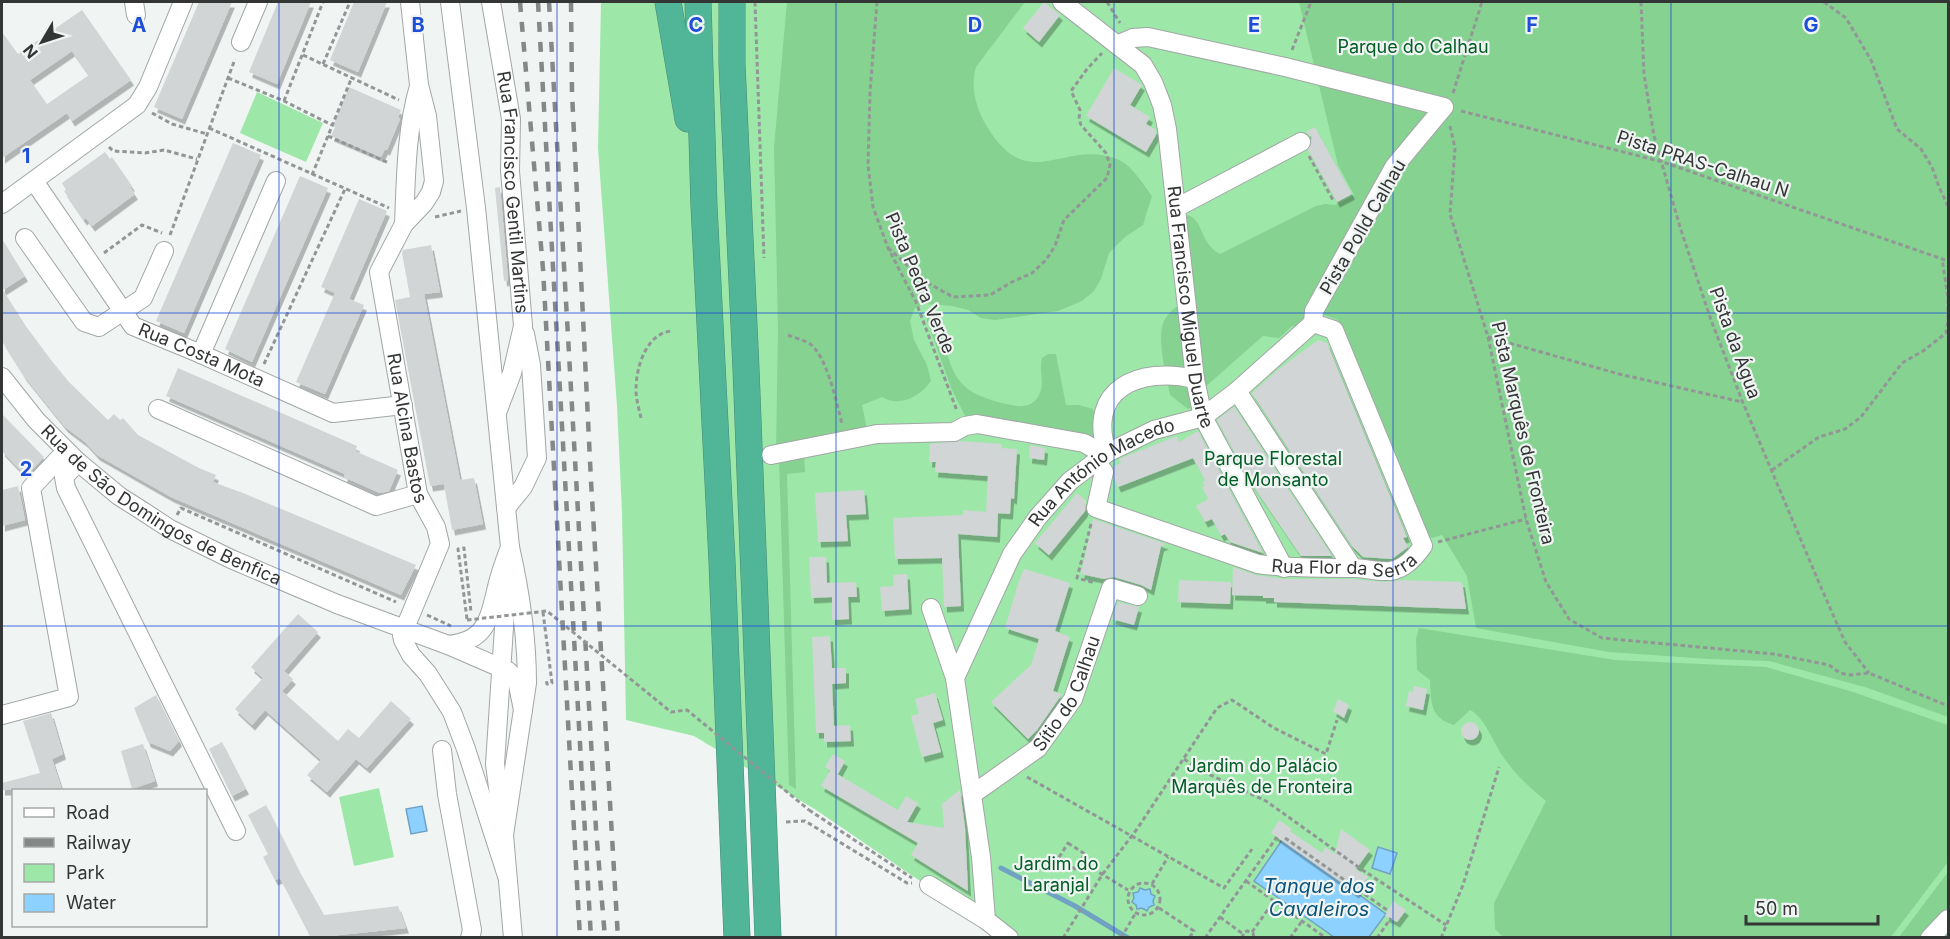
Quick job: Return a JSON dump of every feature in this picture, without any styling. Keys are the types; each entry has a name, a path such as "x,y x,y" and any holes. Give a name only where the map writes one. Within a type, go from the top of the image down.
{"highway":[{"path":"668,2 704,206"},
{"path":"698,2 704,206 721,526 736,938"},
{"path":"732,2 733,76 768,938"}],"street":[{"path":"2,204 137,105 148,87 183,2"},
{"path":"241,42 258,2"},
{"name":"Rua Alcina Bastos","path":"405,628 440,544 436,527 418,494 379,272 404,224 424,203 431,192 434,181 427,116 419,85 410,2"},
{"name":"Rua Francisco Gentil Martins","path":"448,645 467,642 483,629 488,621 500,574 510,547 476,208 450,2"},
{"name":"Rua Francisco Gentil Martins","path":"491,2 511,120 510,171 524,326 512,373 497,415"},
{"name":"Rua Francisco Miguel Duarte","path":"1062,2 1143,65 1156,90 1167,129 1195,379 1203,417 1284,568"},
{"path":"1117,45 1132,38 1148,37 1285,67 1444,107"},
{"name":"Rua Alcina Bastos","path":"404,224 406,171 413,106 419,85"},
{"name":"Pista Polld Calhau","path":"1313,323 1314,312 1395,167 1444,107"},
{"path":"1176,208 1301,142"},
{"path":"201,354 276,180"},
{"name":"Rua Costa Mota","path":"33,181 133,326 333,413 404,405"},
{"path":"25,238 84,322 99,327 143,298 167,243"},
{"name":"Rua António Macedo","path":"955,678 1012,554 1038,517 1070,481 1101,457 1154,430 1203,417 1237,391 1313,323"},
{"name":"Rua Flor da Serra","path":"1096,508 1258,564 1284,568 1353,568 1390,571 1412,560 1423,546 1334,330 1313,323"},
{"path":"506,508 523,487 537,458 531,364 524,326"},
{"path":"1096,508 1104,472 1101,457 1108,401 1132,379 1179,375 1195,379"},
{"name":"Rua de São Domingos de Benfica","path":"3,381 72,457 119,496 170,529 231,559 337,604 405,628 501,668"},
{"path":"1237,391 1353,568"},
{"path":"158,409 376,506 418,494"},
{"path":"771,455 877,434 954,432 965,426 977,424 1084,443 1096,450 1101,457"},
{"path":"2,715 69,697 32,488 72,457"},
{"path":"72,457 64,477 66,488 236,831"},
{"path":"510,547 518,580 527,666 527,683 504,835 513,938"},
{"name":"Rua Francisco Gentil Martins","path":"500,574 505,612 495,764 504,835"},
{"path":"1111,588 1138,596"},
{"name":"Sítio do Calhau","path":"973,794 1038,748 1073,699 1111,588"},
{"name":"Rua de São Domingos de Benfica","path":"337,604 384,634 411,655 428,674 452,712 507,876"},
{"path":"931,608 955,678 973,794 986,920"},
{"name":"Rua de São Domingos de Benfica","path":"405,628 403,640 411,655"},
{"path":"501,668 517,680 523,710"},
{"path":"442,750 447,794 472,930 470,938"},
{"path":"447,794 478,785"},
{"path":"929,885 986,920 1009,938"},
{"path":"1930,938 1948,920"}],"path":[{"path":"284,101 323,2"},
{"path":"323,64 350,2"},
{"name":"Pista Pedra Verde","path":"877,2 870,92 868,165 873,207 888,248 916,302 959,417 965,426"},
{"path":"1285,67 1311,2"},
{"path":"1444,107 1453,94 1482,2"},
{"name":"Pista da Água","path":"1641,2 1644,74 1654,136 1680,227 1711,321 1743,403 1845,642 1869,673"},
{"path":"1824,2 1846,18 1871,60 1897,129 1921,149 1932,167 1938,187 1948,206"},
{"path":"90,264 142,225 167,243 241,42"},
{"path":"888,248 928,283 953,297 990,295 1032,273 1046,260 1055,246 1064,220 1107,178 1110,165 1106,153 1081,125 1080,110 1071,91 1096,58 1106,49 1117,45"},
{"path":"303,55 413,106"},
{"path":"312,175 352,77"},
{"path":"228,78 284,101 332,125"},
{"path":"137,105 172,124 207,134"},
{"name":"Pista PRAS-Calhau N","path":"1444,107 1663,162 1948,261"},
{"name":"Pista Marquês de Fronteira","path":"1444,107 1455,148 1450,214 1488,338 1526,519 1546,582 1569,618 1602,638 1774,654 1829,665 1840,673 1850,675 1869,673 1948,706"},
{"path":"209,128 391,209 404,224"},
{"path":"99,133 112,151 145,153 164,150 197,159"},
{"path":"328,136 406,171"},
{"path":"1301,142 1334,202"},
{"path":"257,379 345,189"},
{"path":"435,217 476,208"},
{"path":"1772,470 1819,437 1845,429 1861,417 1902,363 1923,351 1946,333 1948,297 1942,259"},
{"path":"641,418 636,390 644,353 651,340 662,332 671,331"},
{"path":"788,335 809,343 820,356 840,415 845,441"},
{"path":"1488,338 1619,374 1743,403"},
{"path":"170,529 181,508 457,628"},
{"path":"1096,508 1077,578 1111,588"},
{"path":"1423,546 1526,519"},
{"path":"472,622 464,548 458,549 467,620 546,611 671,712 687,710 809,810 913,879 929,885"},
{"path":"1063,938 1102,875 1217,708 1232,700 1274,728 1326,754 1337,720"},
{"path":"1184,759 1202,771 1266,801 1364,871 1446,925"},
{"path":"1011,766 1224,888 1252,849"},
{"path":"1441,938 1463,885 1499,767"},
{"path":"786,822 805,821 907,883 929,885"},
{"path":"1205,938 1277,837"},
{"path":"1285,838 1387,910"},
{"path":"1068,843 1085,854 1080,861 1075,869 1058,859 1068,843"},
{"path":"1152,884 1169,857"},
{"path":"1080,861 1128,890"},
{"path":"1246,881 1326,938"},
{"path":"1138,883 1152,884 1160,895 1158,908 1149,916 1135,914 1126,902 1128,890 1138,883"},
{"path":"1252,932 1274,901"},
{"path":"1158,908 1194,931 1189,938"},
{"path":"1121,937 1135,914"},
{"path":"1220,917 1242,936 1245,931 1252,932"},
{"path":"1377,938 1391,918"},
{"path":"1290,938 1302,921"},
{"path":"1252,932 1254,938"}],"green space":[{"name":"Parque Florestal de Monsanto","path":"601,2 1948,2 1948,937 1002,937 816,810 694,736 626,720 622,512 617,406 598,148"},
{"path":"787,2 1025,2 976,67 975,97 986,125 1002,146 1017,158 1032,162 1097,154 1117,159 1132,170 1152,196 1143,225 1125,237 1109,253 1101,279 1094,291 1082,301 1058,311 995,320 981,318 968,310 952,306 926,304 915,308 910,321 914,340 927,365 931,381 927,386 909,399 895,401 882,397 862,405 867,429 776,450 778,328 774,147"},
{"name":"Parque do Calhau","path":"1299,2 1948,2 1948,717 1868,688 1769,661 1609,652 1476,628 1467,576 1442,535 1428,539 1338,320 1308,309 1298,327 1292,326 1279,338 1263,336 1204,388 1208,402 1188,409 1170,395 1161,345 1162,326 1170,312 1191,298 1182,220 1188,215 1193,218 1208,244 1220,254 1316,206 1335,205 1354,195 1338,165"},
{"path":"257,92 323,123 306,162 240,133"},
{"path":"927,317 937,319 957,377 976,394 991,400 1019,406 1034,402 1042,387 1042,358 1048,354 1056,354 1066,405 1079,405 1093,409 1097,423 1094,439 965,416 952,390 927,321"},
{"path":"804,454 805,472 787,474 796,789 789,785 779,459"},
{"path":"1419,628 1615,660 1766,667 1850,691 1948,725 1948,862 1891,937 1503,937 1495,929 1494,903 1546,801 1509,764 1475,713 1470,710 1454,725 1440,718 1436,713 1433,708 1430,680 1417,670 1416,639"},
{"path":"379,788 394,857 354,866 339,797"},
{"path":"1948,872 1948,937 1899,937"}],"water":[{"path":"422,806 427,831 411,834 406,809"},
{"name":"Tanque dos Cavaleiros","path":"1282,840 1386,914 1369,937 1334,937 1254,881"},
{"path":"1378,847 1397,853 1390,874 1372,868"},
{"path":"1140,888 1150,889 1151,894 1155,896 1154,905 1147,911 1142,908 1137,909 1132,902 1133,893 1138,892"}],"building":[{"path":"199,2 232,2 182,119 154,107"},
{"path":"278,2 311,2 277,84 249,72"},
{"path":"354,2 387,2 358,72 330,60"},
{"path":"1044,2 1060,15 1039,42 1023,28"},
{"path":"82,10 131,80 72,121 67,113 2,158 2,32 18,54","holes":["72,51 89,75 47,104 30,80"]},
{"path":"1114,68 1142,85 1130,105 1150,117 1146,124 1156,130 1156,135 1146,152 1086,116"},
{"path":"349,87 401,110 398,117 400,119 387,150 385,149 381,157 331,136"},
{"path":"1315,127 1352,194 1337,202 1308,150 1312,142 1311,136 1306,132"},
{"path":"233,143 261,155 184,333 156,321"},
{"path":"105,152 110,159 112,157 135,194 92,226 86,218 84,220 64,191 66,190 62,183"},
{"path":"300,176 328,188 252,362 225,349"},
{"path":"500,187 508,280 504,281 495,188"},
{"path":"359,199 387,211 349,299 364,305 325,394 296,382 335,293 321,287"},
{"path":"2,239 25,276 3,290 51,360 69,382 108,420 114,414 120,420 123,418 138,435 216,475 213,482 416,565 401,595 171,497 97,455 85,442 65,427 24,376 2,341"},
{"path":"431,245 440,292 424,294 460,480 474,478 483,524 452,530 444,484 430,486 395,300 410,297 403,250"},
{"path":"1318,340 1327,343 1407,537 1403,538 1408,547 1392,559 1363,557 1352,546 1252,393 1279,369"},
{"path":"178,368 357,446 355,451 398,470 389,491 380,493 344,477 345,474 166,396"},
{"path":"1234,407 1332,556 1301,556 1251,483 1217,420"},
{"path":"2,414 44,457 26,476 2,451"},
{"path":"1198,431 1263,553 1230,542 1225,534 1221,536 1212,519 1205,522 1196,506 1208,499 1202,487 1205,486 1203,482 1205,480 1193,458 1118,487 1114,478 1114,466 1121,463 1119,459 1177,436 1179,442"},
{"path":"960,441 1002,444 1002,448 1017,449 1014,499 1011,498 1010,514 998,513 997,537 958,534 961,606 944,607 942,558 895,559 893,518 963,515 963,510 986,512 988,476 935,472 936,462 929,462 930,444"},
{"path":"1030,445 1045,448 1044,460 1029,458"},
{"path":"18,486 25,520 2,526 2,490"},
{"path":"864,490 866,514 846,515 848,541 818,542 815,493"},
{"path":"1077,493 1086,501 1085,511 1049,555 1035,543"},
{"path":"1093,519 1166,544 1161,546 1151,590 1114,577 1104,579 1081,574"},
{"path":"809,557 826,557 827,583 856,582 857,597 848,597 849,619 832,620 832,597 811,598"},
{"path":"1233,567 1256,575 1283,579 1462,582 1466,609 1274,602 1274,598 1263,598 1263,596 1232,595"},
{"path":"1024,569 1070,583 1055,631 1070,637 1053,691 1062,694 1028,739 991,702 1031,665 1039,639 1005,628"},
{"path":"907,574 909,609 882,611 880,587 894,586 893,575"},
{"path":"1179,580 1231,582 1230,604 1178,602"},
{"path":"1118,602 1139,607 1134,625 1112,619"},
{"path":"298,614 318,632 284,671 293,679 282,691 338,741 348,729 359,738 391,701 411,719 367,768 356,759 327,792 307,775 321,760 265,710 252,725 235,709 263,678 251,667"},
{"path":"830,636 832,668 846,668 846,683 832,684 834,726 850,725 851,741 824,742 824,733 816,733 812,637"},
{"path":"1414,686 1427,689 1423,710 1406,706 1409,691 1413,692"},
{"path":"935,693 943,720 933,723 941,752 922,757 911,716 919,714 915,699"},
{"path":"156,695 179,741 170,751 148,742 134,708"},
{"path":"1338,699 1349,705 1344,718 1333,711"},
{"path":"51,713 63,754 52,759 62,789 2,790 2,783 40,773 23,721"},
{"path":"1470,722 1476,725 1479,731 1476,737 1470,740 1464,737 1461,731 1464,725"},
{"path":"222,742 246,789 232,796 209,749"},
{"path":"143,744 155,781 132,789 121,751"},
{"path":"833,754 845,761 838,774 832,771 898,810 906,796 918,803 907,822 944,828 942,804 960,790 965,827 968,891 911,855 918,843 821,786 830,770 825,767"},
{"path":"266,805 324,915 398,906 406,928 311,938 280,878 275,880 263,857 268,854 248,815"},
{"path":"1279,820 1292,829 1290,831 1322,853 1325,847 1335,854 1341,829 1370,850 1356,869 1368,877 1356,893 1271,833"},
{"path":"1393,901 1406,910 1397,922 1385,916"}],"waterway":[{"path":"1001,868 1075,906 1128,938"}],"railway":[{"path":"520,2 543,269 580,938"},
{"path":"538,2 591,938"},
{"path":"549,2 596,829 605,938"},
{"path":"571,2 572,93 591,481 618,938"}],"park label":[{"name":"Jardim do Palácio Marquês de Fronteira","path":"1262,776"},
{"name":"Jardim do Laranjal","path":"1056,874"}]}
